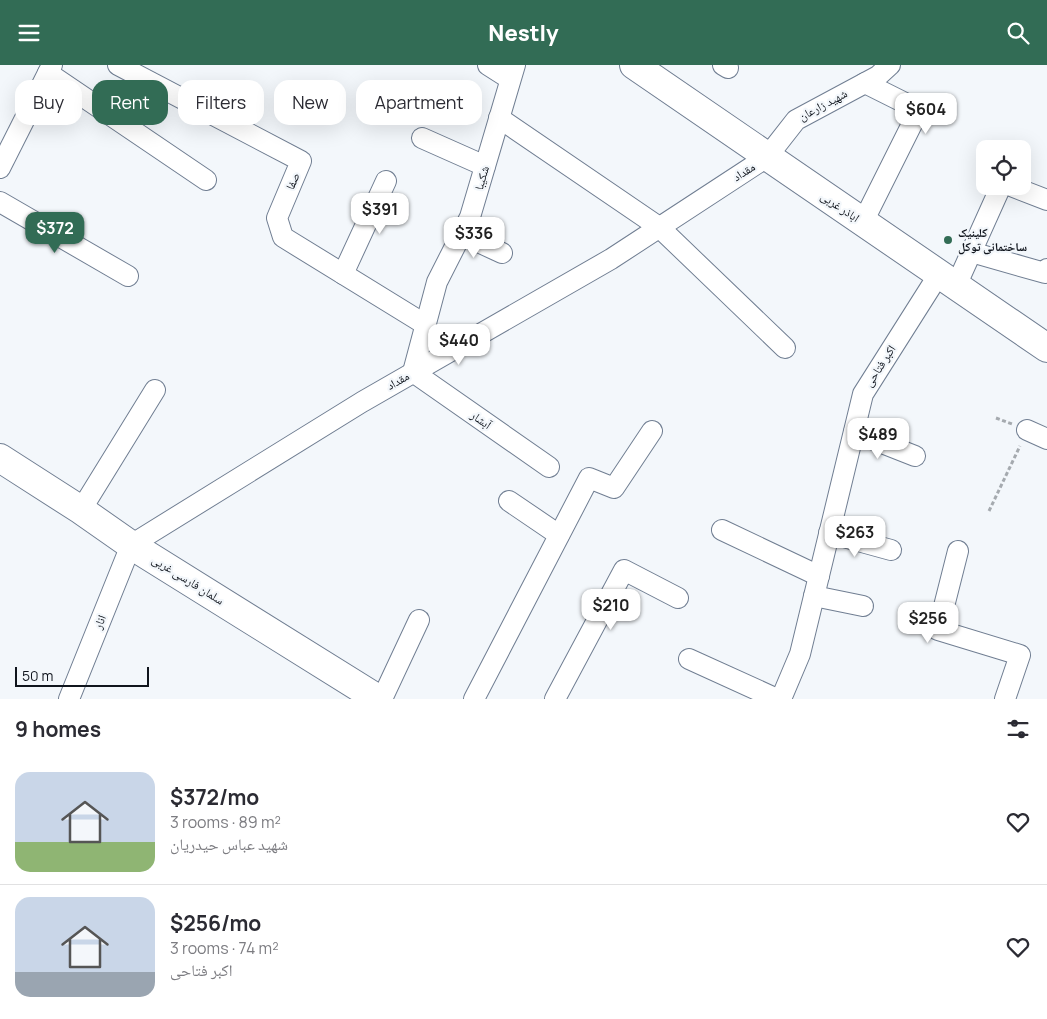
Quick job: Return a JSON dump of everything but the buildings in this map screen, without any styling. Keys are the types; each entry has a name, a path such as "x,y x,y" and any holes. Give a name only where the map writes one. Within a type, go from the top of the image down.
{"main road":[{"name":"اباذر غربی","path":"645,68 768,157 1047,348"},
{"name":"سلمان فارسی غربی","path":"0,458 81,509 131,545 378,699"}],"street":[{"name":"صفا","path":"118,65 301,161 277,219 283,237 426,325"},
{"path":"488,65 513,72"},
{"name":"شهید زارعان","path":"768,157 796,119 878,76 887,66"},
{"path":"0,168 5,144 50,69 206,180"},
{"name":"شکیبا","path":"413,372 437,282 470,217 513,72"},
{"path":"863,222 919,111 865,83"},
{"path":"499,118 659,227 785,349"},
{"path":"422,138 485,166"},
{"name":"مقداد","path":"131,545 413,372 611,259 768,157"},
{"path":"343,273 386,181"},
{"path":"1031,194 1047,200"},
{"name":"اکبر فتاحی","path":"781,699 800,655 863,394 971,252 997,195"},
{"path":"0,202 128,276"},
{"path":"461,234 502,253"},
{"path":"971,252 1045,273 1047,269"},
{"name":"آبشار","path":"413,372 549,467"},
{"path":"81,509 155,390"},
{"path":"1027,430 1047,439"},
{"path":"474,699 589,478 614,488 652,431"},
{"path":"854,432 915,456"},
{"path":"509,501 559,535"},
{"path":"722,530 818,577"},
{"path":"829,533 891,550"},
{"name":"انار","path":"69,699 131,545"},
{"path":"958,551 938,630 1020,655 1005,699"},
{"path":"555,699 624,570 678,598"},
{"path":"814,596 863,606"},
{"path":"382,699 419,620"},
{"path":"690,659 777,699"}],"path":[{"path":"989,511 1027,430 996,418"}],"place":[{"name":"کلینیک ساختمانی توکل","path":"948,240"}]}
